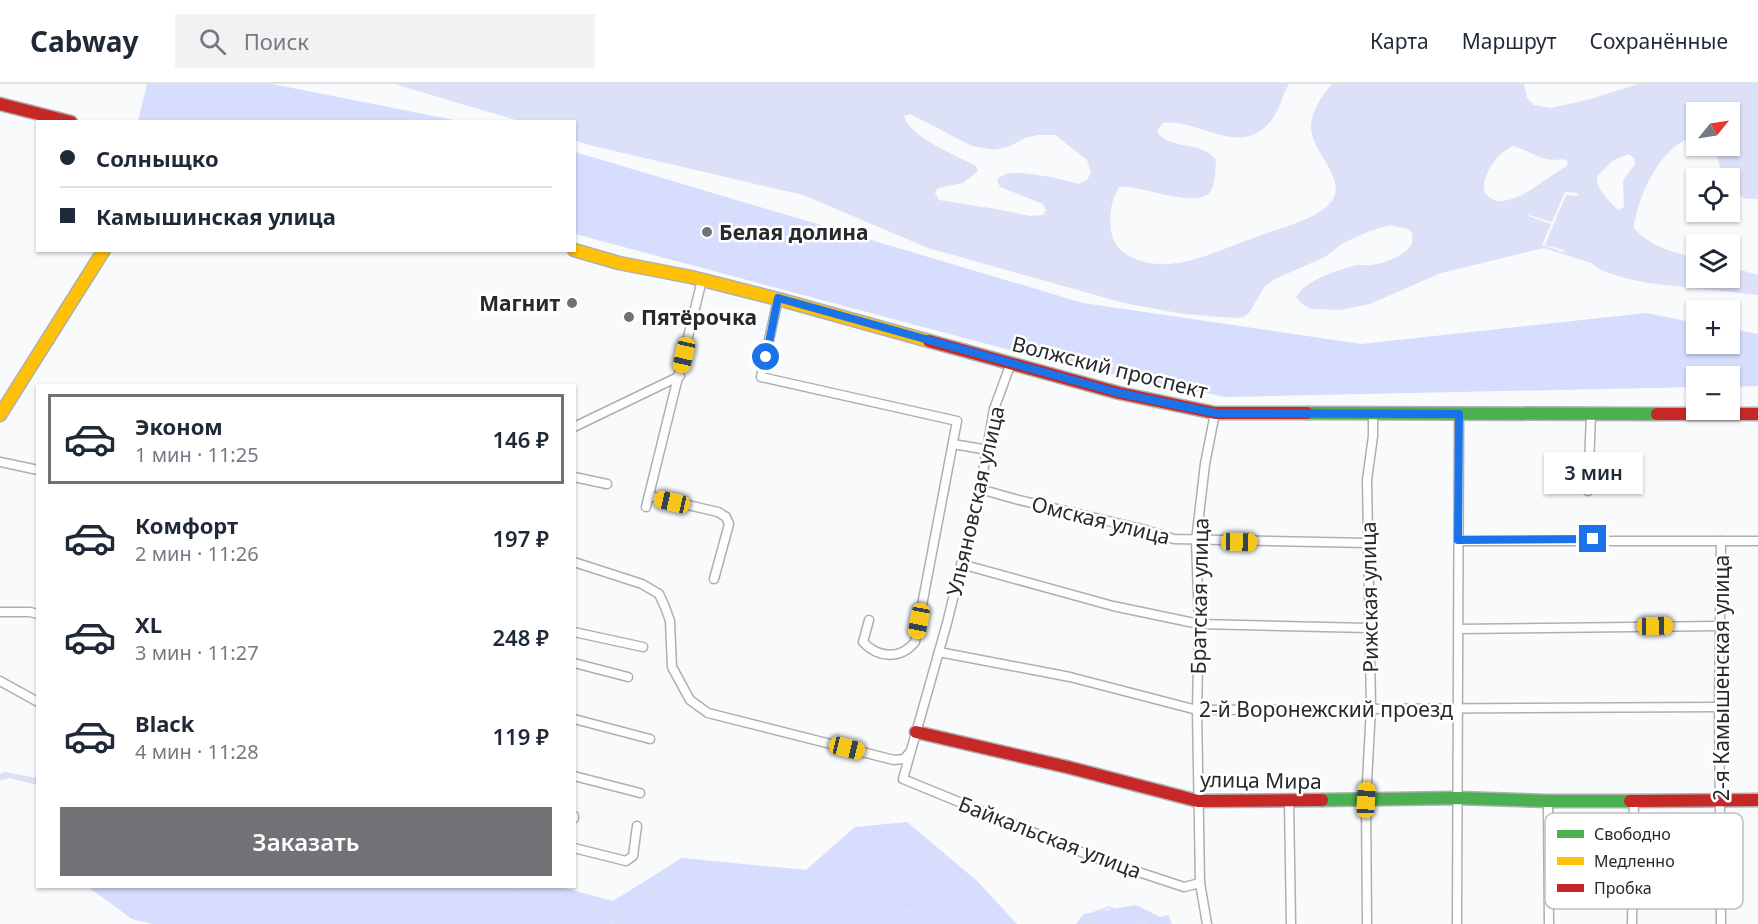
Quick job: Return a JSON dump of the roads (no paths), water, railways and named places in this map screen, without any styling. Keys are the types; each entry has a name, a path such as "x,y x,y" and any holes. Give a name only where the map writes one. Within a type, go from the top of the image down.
{"main road":[{"path":"0,104 63,120"},
{"name":"Волжский проспект","path":"576,251 619,263 778,298 1119,393 1215,413 1758,414"},
{"path":"0,414 103,252"},
{"name":"улица Мира","path":"916,732 1067,767 1198,801 1457,798 1548,801 1758,800"}],"street":[{"path":"646,507 702,280"},
{"path":"778,298 761,377 957,421 915,642 901,654 886,655 870,649 863,642 869,620"},
{"name":"Ульяновская улица","path":"903,779 962,564 980,489 994,409 1011,363"},
{"path":"576,426 680,376"},
{"name":"Братская улица","path":"1207,924 1200,883 1197,710 1199,624 1196,541 1205,464 1215,413"},
{"name":"Рижская улица","path":"1367,924 1366,800 1371,708 1367,480 1373,436 1373,414"},
{"path":"1457,924 1459,414"},
{"path":"1588,491 1591,414"},
{"path":"953,444 988,450"},
{"path":"0,462 36,470"},
{"path":"576,477 607,484"},
{"name":"Омская улица","path":"980,489 1174,539 1368,543"},
{"path":"649,496 718,512 726,517 729,524 714,579"},
{"path":"1458,540 1758,541"},
{"name":"2-я Камышенская улица","path":"1721,541 1719,626 1721,813"},
{"path":"576,563 642,584 659,594 670,621 672,667 690,699 708,713 894,760 904,759 911,751"},
{"path":"962,564 1113,606 1199,624 1368,628"},
{"path":"0,613 36,614"},
{"path":"1459,629 1719,626"},
{"path":"576,632 643,647"},
{"name":"2-й Воронежский проезд","path":"939,652 1070,677 1197,710 1719,707"},
{"path":"576,664 628,677"},
{"path":"0,681 36,701"},
{"path":"576,720 650,739"},
{"path":"576,777 640,793"},
{"name":"Байкальская улица","path":"903,779 1096,858 1184,887 1200,883"},
{"path":"1289,800 1291,924"},
{"path":"1634,800 1634,813"},
{"path":"1548,801 1548,813"},
{"path":"576,848 626,861 633,856 637,826"},
{"path":"1549,909 1549,924"},
{"path":"1632,909 1632,924"}],"waterway":[{"path":"611,924 650,890 688,875 710,874 723,881 740,898 760,906 783,904 812,912 827,913 844,909 861,915 891,910 932,912 945,924"},
{"path":"518,888 553,906 580,924"},
{"path":"1088,924 1093,913 1109,907 1128,918 1147,924"}],"place":[{"name":"Белая долина","path":"707,232"},
{"name":"Магнит","path":"572,303"},
{"name":"Пятёрочка","path":"629,317"}]}
